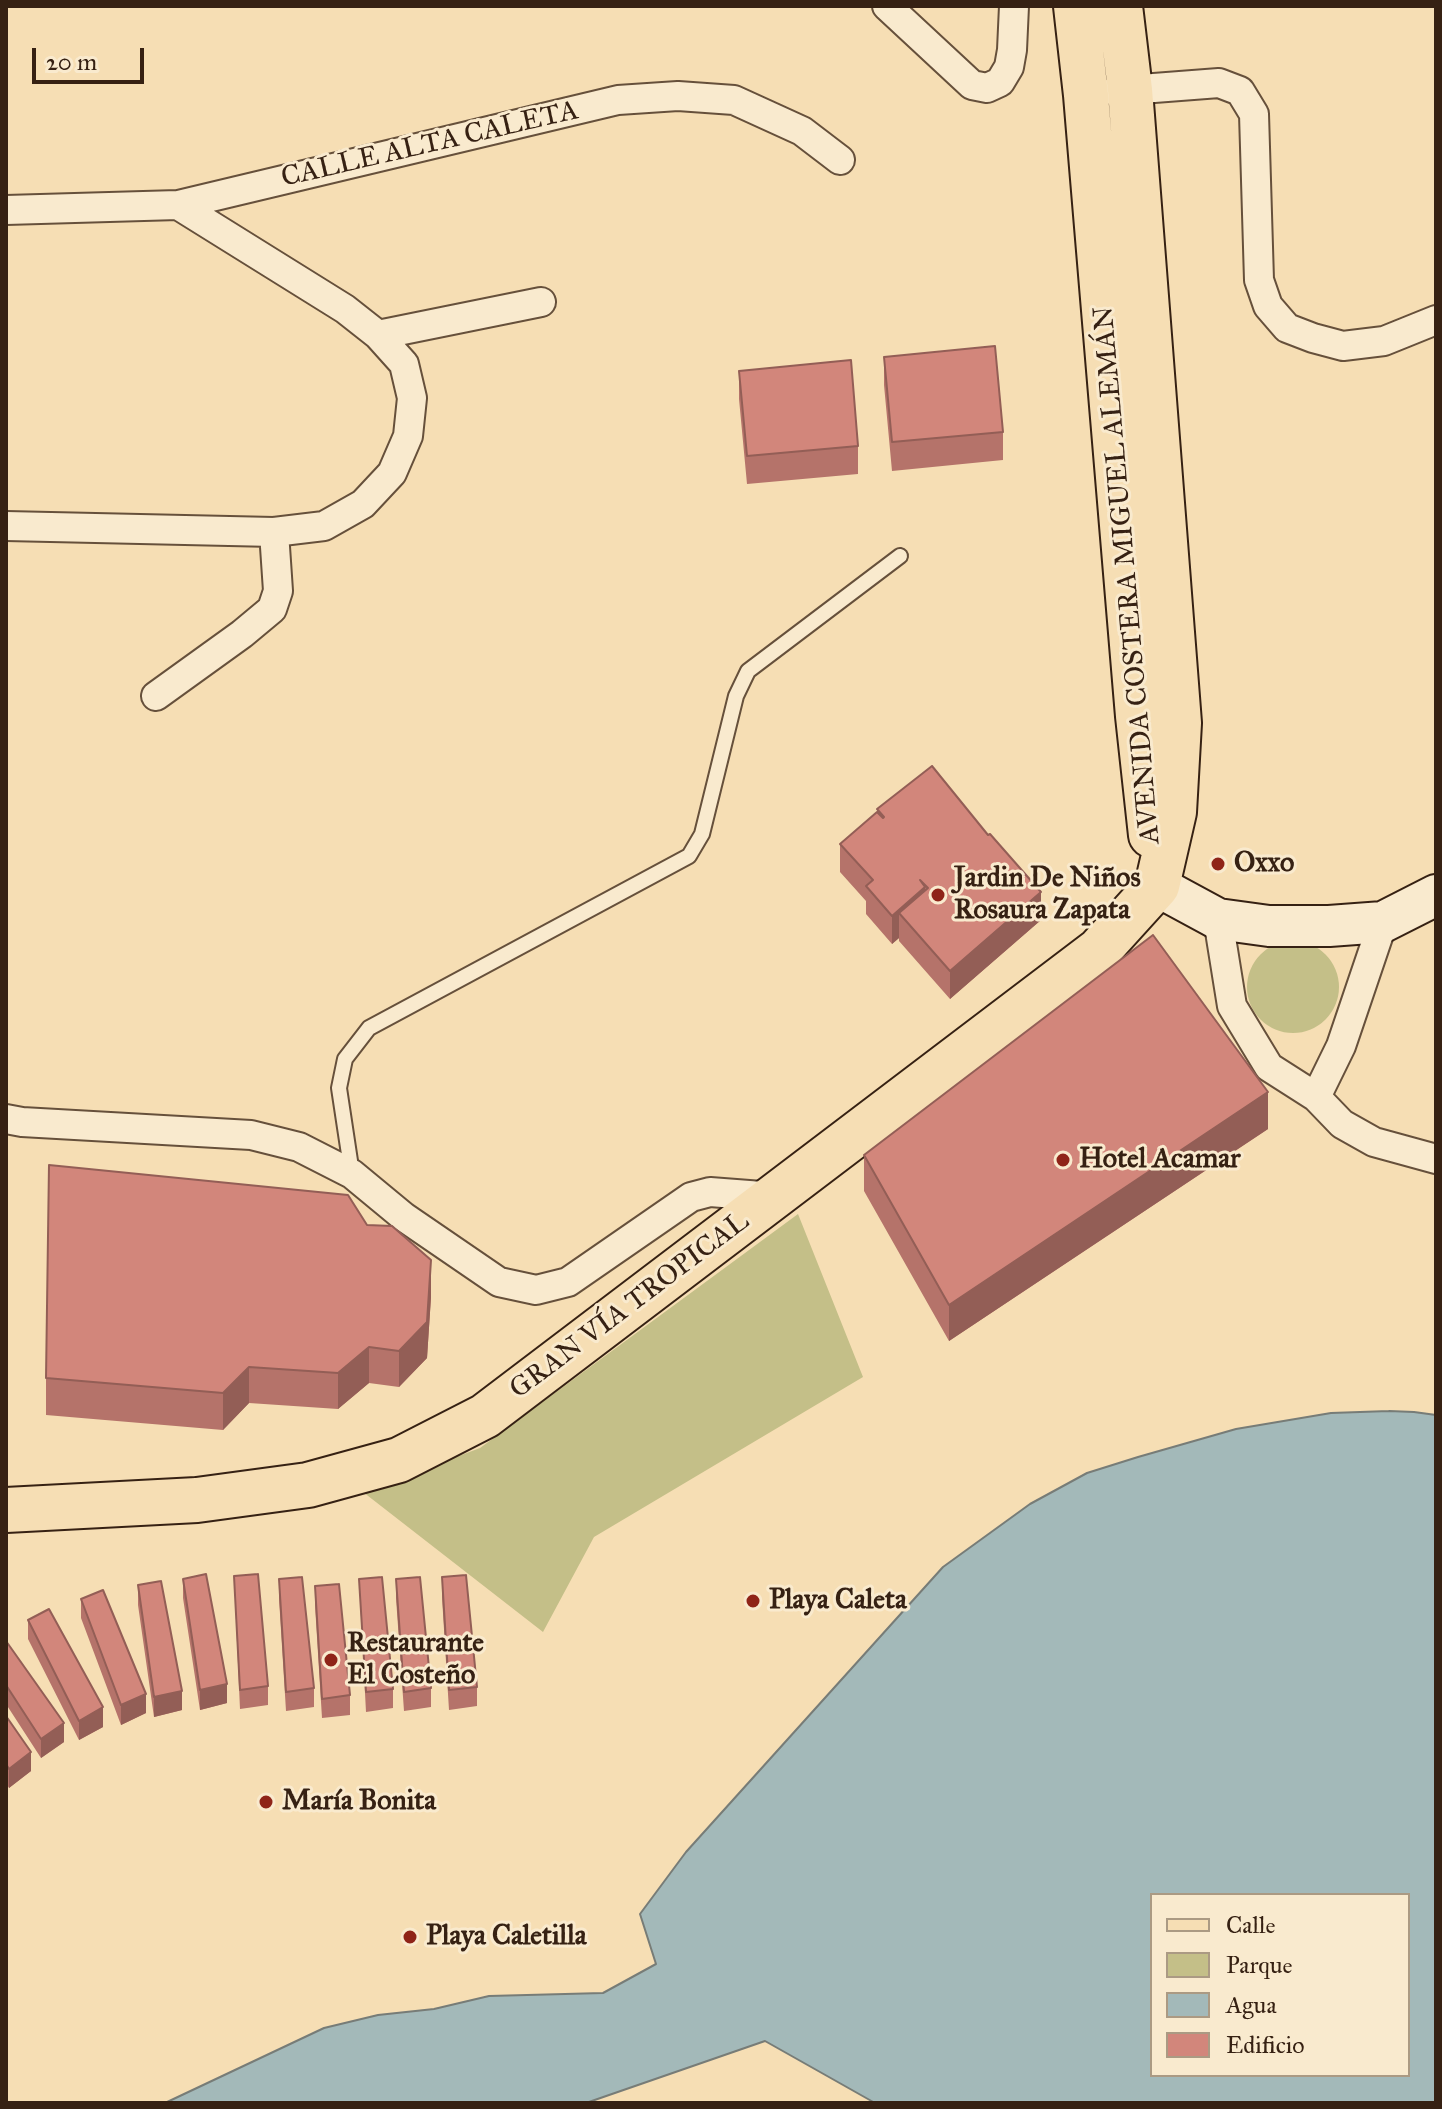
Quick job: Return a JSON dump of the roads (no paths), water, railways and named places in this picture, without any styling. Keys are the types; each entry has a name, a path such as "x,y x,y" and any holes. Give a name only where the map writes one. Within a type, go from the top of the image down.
{"main road":[{"name":"AVENIDA COSTERA MIGUEL ALEMÁN","path":"1076,6 1138,716 1157,886"},
{"name":"AVENIDA COSTERA MIGUEL ALEMÁN","path":"1120,6 1130,90 1179,723 1174,812 1157,886"},
{"name":"GRAN VÍA TROPICAL","path":"6,1510 197,1500 308,1485 399,1460 485,1416 1099,950 1157,886"}],"street":[{"path":"887,6 972,85 987,88 1000,82 1009,67 1014,6"},
{"path":"1086,95 1219,83 1240,91 1254,114 1259,280 1268,306 1287,328 1343,346 1384,341 1436,320"},
{"name":"CALLE ALTA CALETA","path":"6,210 178,205 618,100 678,96 734,100 802,131 840,160"},
{"path":"6,526 274,532 324,526 363,504 392,473 408,436 412,398 404,364 378,335 345,309 178,205"},
{"path":"378,335 541,302"},
{"path":"156,696 272,609 278,591 274,532"},
{"path":"1157,886 1218,919 1269,926 1383,922 1436,895"},
{"path":"1218,919 1232,1006 1269,1067 1316,1097 1342,1124 1374,1142 1436,1159"},
{"path":"1316,1097 1341,1046 1383,922"},
{"path":"6,1119 251,1135 299,1147 352,1174 404,1217 499,1282 536,1290 568,1282 691,1197 710,1192 775,1197"}],"lane":[{"path":"352,1174 339,1088 345,1059 369,1028 689,856 702,834 736,696 748,671 900,556"}],"water":[{"path":"1389,1411 1436,1415 1436,2103 875,2103 765,2041 586,2103 165,2103 324,2028 378,2015 434,2009 489,1996 603,1993 656,1964 640,1914 686,1852 943,1567 1030,1504 1087,1473 1236,1429 1331,1413"}],"place":[{"name":"Oxxo","path":"1218,864"},
{"name":"Jardin De Niños Rosaura Zapata","path":"938,895"},
{"name":"Hotel Acamar","path":"1063,1160"},
{"name":"Playa Caleta","path":"753,1601"},
{"name":"Restaurante El Costeño","path":"331,1660"},
{"name":"María Bonita","path":"266,1802"},
{"name":"Playa Caletilla","path":"410,1937"}]}
